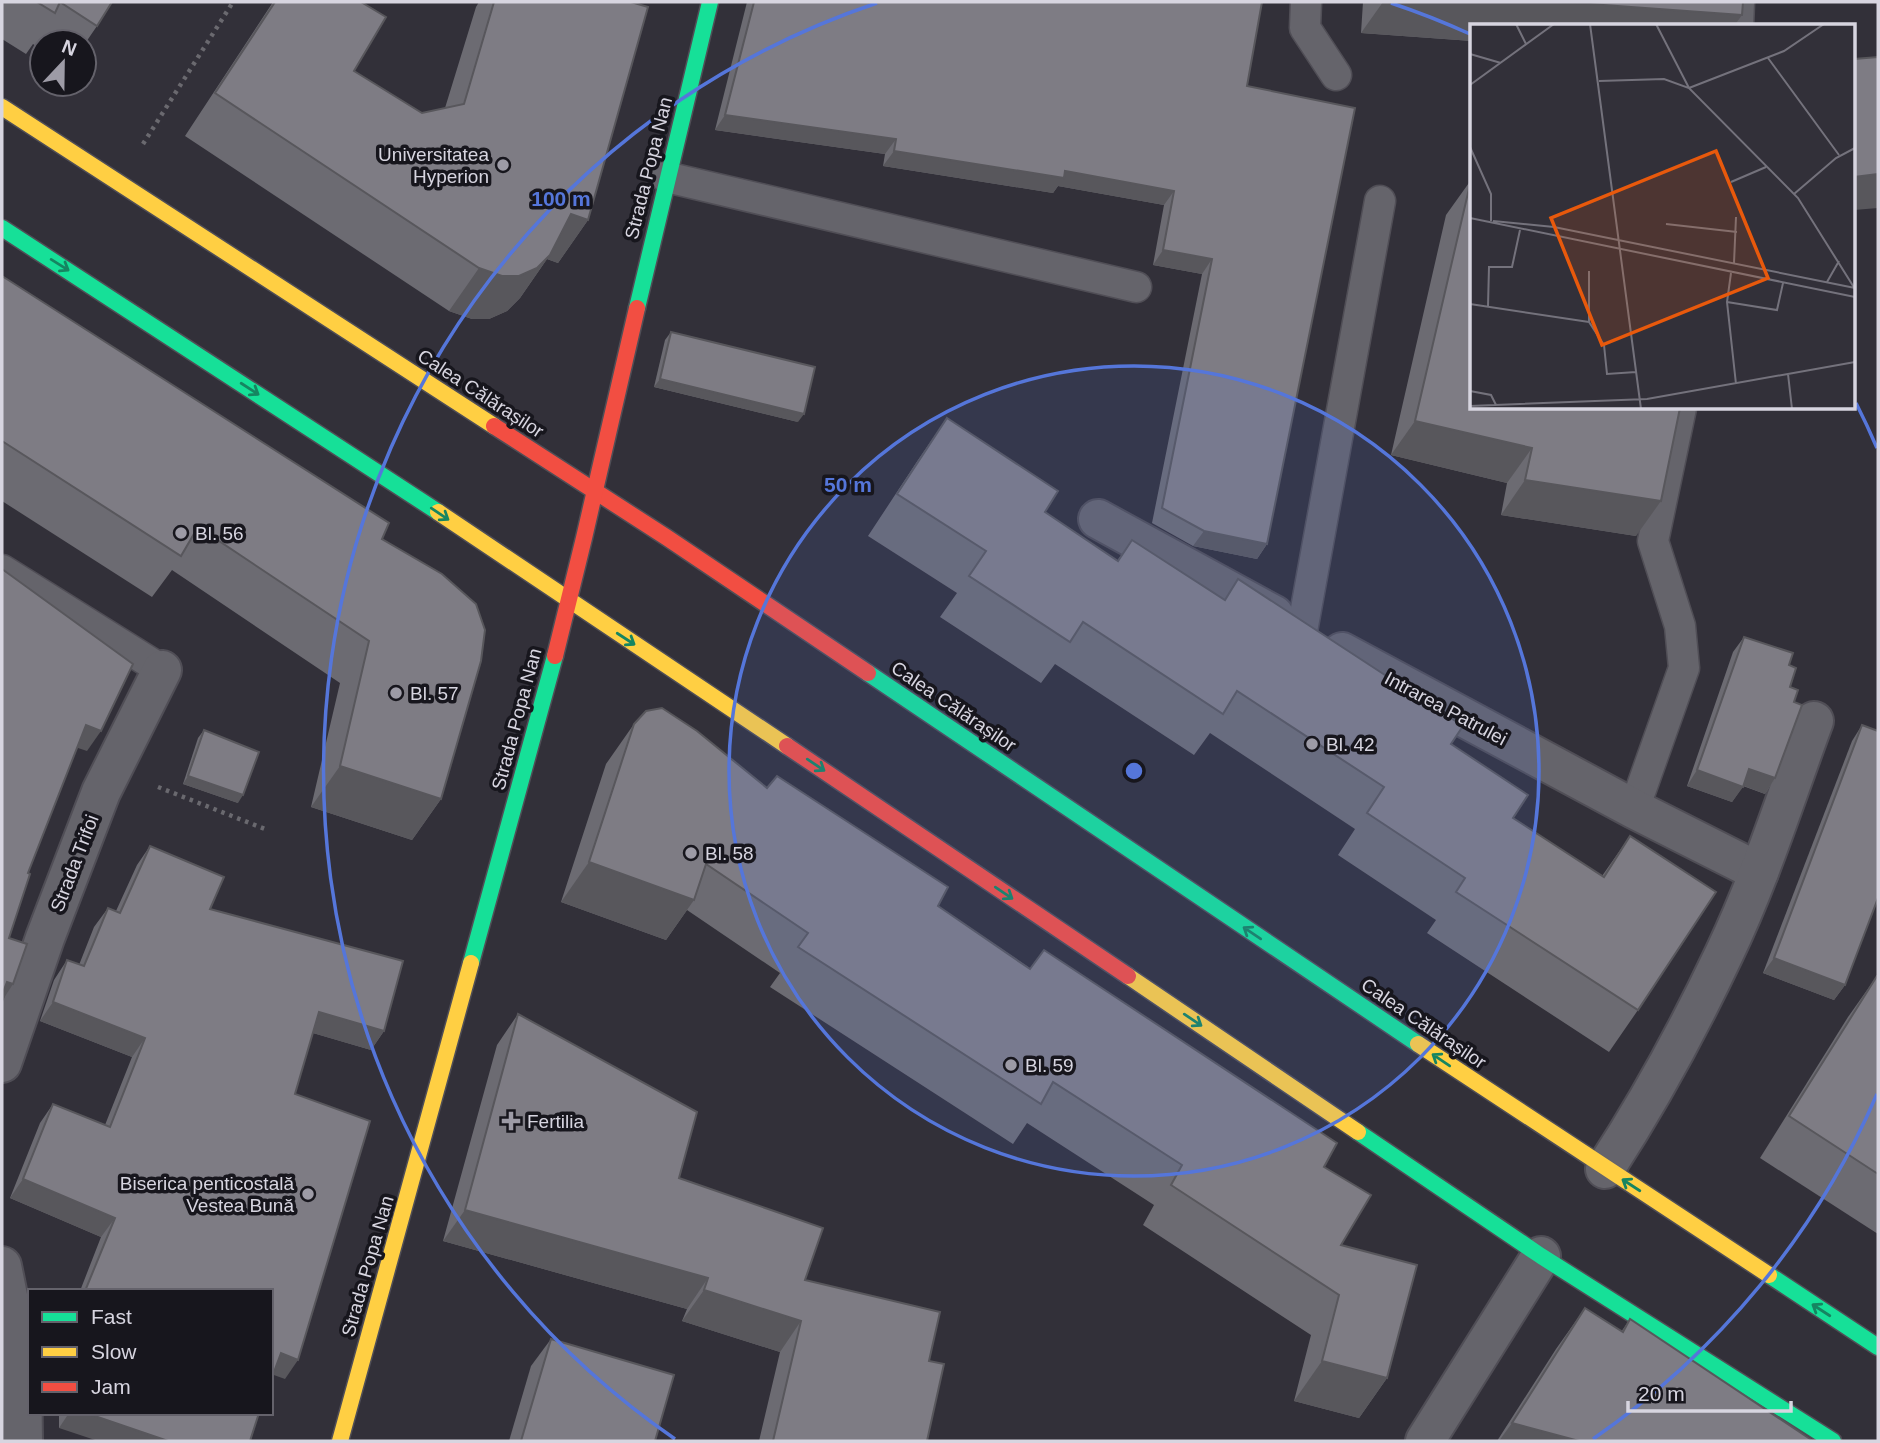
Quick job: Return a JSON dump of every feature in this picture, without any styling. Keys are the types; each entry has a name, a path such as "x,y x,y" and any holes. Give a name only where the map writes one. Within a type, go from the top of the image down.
{"main road":[{"name":"Strada Popa Nan","path":"340,1441 445,1064 569,601 666,177 710,2"},
{"name":"Calea Călărașilor","path":"2,107 596,492 1605,1168 1878,1347"},
{"path":"2,228 362,462 748,719 1541,1256 1833,1441"}],"street":[{"name":"Intrarea Patrulei","path":"1098,519 1634,809 1759,872"},
{"name":"Strada Trifoi","path":"2,1063 45,938 111,769 162,670"},
{"path":"1605,1168 1662,1075 1725,954 1759,872 1814,721"},
{"path":"1425,1441 1541,1256"},
{"path":"2,1266 22,1366 23,1441"}],"lane":[{"path":"1306,2 1305,28 1336,75"},
{"path":"1738,24 1740,2"},
{"path":"666,177 1136,287"},
{"path":"1303,631 1380,201"},
{"path":"1634,809 1684,668 1680,626 1653,541 1681,410"},
{"path":"2,570 162,670"}],"path":[{"path":"118,183 233,2"},
{"path":"111,769 265,829"}],"building":[{"path":"37,2 60,2 55,13"},
{"path":"60,2 112,2 97,26"},
{"path":"275,2 361,2 386,17 354,71 422,113 464,104 494,2 631,2 648,7 588,220 571,214 550,255 537,268 519,276 502,276 479,268 215,93"},
{"path":"754,2 1262,2 1247,86 1355,108 1267,544 1204,531 1162,508 1212,259 1163,250 1174,191 1065,171 1064,178 894,151 896,139 725,115"},
{"path":"1562,2 1743,2 1742,15"},
{"path":"1878,57 1878,174 1856,177 1856,59"},
{"path":"1470,184 1470,410 1680,410 1661,501 1525,480 1532,448 1415,421"},
{"path":"2,276 389,523 382,539 442,574 476,604 485,630 481,661 441,799 340,766 369,641 198,527 181,556 2,441"},
{"path":"671,332 815,367 804,414 660,379"},
{"path":"947,418 1058,491 1045,512 1118,561 1132,540 1225,600 1238,579 1463,726 1451,744 1528,795 1513,818 1604,877 1630,836 1716,892 1638,1010 1456,892 1465,878 1367,813 1384,787 1237,691 1223,714 1083,622 1070,642 969,576 986,551 897,494"},
{"path":"2,569 133,664 101,731 86,725 28,873 30,874 9,938 27,944 13,984 7,982 2,995"},
{"path":"1744,637 1793,653 1789,665 1796,668 1790,687 1798,690 1794,702 1802,705 1775,778 1749,769 1743,787 1697,770"},
{"path":"662,708 697,731 767,788 777,776 948,887 938,906 1030,969 1044,950 1337,1143 1324,1167 1371,1195 1341,1245 1417,1265 1387,1378 1322,1361 1339,1295 1171,1185 1182,1165 1053,1082 1041,1104 798,947 808,933 706,864 694,900 589,862 634,724 646,711"},
{"path":"1862,725 1878,731 1878,898 1845,985 1774,958"},
{"path":"204,730 259,752 243,795 188,776"},
{"path":"150,846 224,877 210,909 403,961 384,1031 319,1012 295,1094 370,1121 298,1360 281,1353 273,1375 273,1289 86,1289 115,1218 23,1179 53,1104 110,1127 145,1038 53,1002 67,960 84,966 108,908 120,913"},
{"path":"1878,976 1878,1174 1789,1116"},
{"path":"518,1014 697,1112 679,1178 823,1228 805,1280 940,1312 929,1361 944,1364 927,1441 773,1441 801,1321 704,1290 708,1278 465,1210"},
{"path":"1585,1308 1623,1332 1630,1319 1813,1441 1579,1441 1512,1423"},
{"path":"551,1339 674,1375 655,1441 521,1441"},
{"path":"92,1415 258,1415 250,1441 168,1441"}],"traffic: fast":[{"path":"637,308 710,2"},
{"path":"2,228 438,512"},
{"path":"471,963 555,656"},
{"path":"868,673 1418,1044"},
{"path":"1358,1132 1541,1256 1833,1441"},
{"path":"1769,1275 1878,1347"}],"traffic: slow":[{"path":"2,107 494,426"},
{"path":"438,512 787,746"},
{"path":"340,1441 471,963"},
{"path":"1128,976 1358,1132"},
{"path":"1418,1044 1769,1275"}],"traffic: jam":[{"path":"555,656 637,308"},
{"path":"494,426 666,537 868,673"},
{"path":"787,746 1128,976"}],"place":[{"name":"Universitatea Hyperion","path":"503,165"},
{"name":"Bl. 56","path":"181,533"},
{"name":"Bl. 57","path":"396,693"},
{"name":"Bl. 42","path":"1312,744"},
{"name":"Bl. 58","path":"691,853"},
{"name":"Bl. 59","path":"1011,1065"},
{"name":"Fertilia","path":"511,1121"},
{"name":"Biserica penticostală Vestea Bună","path":"308,1194"}]}
